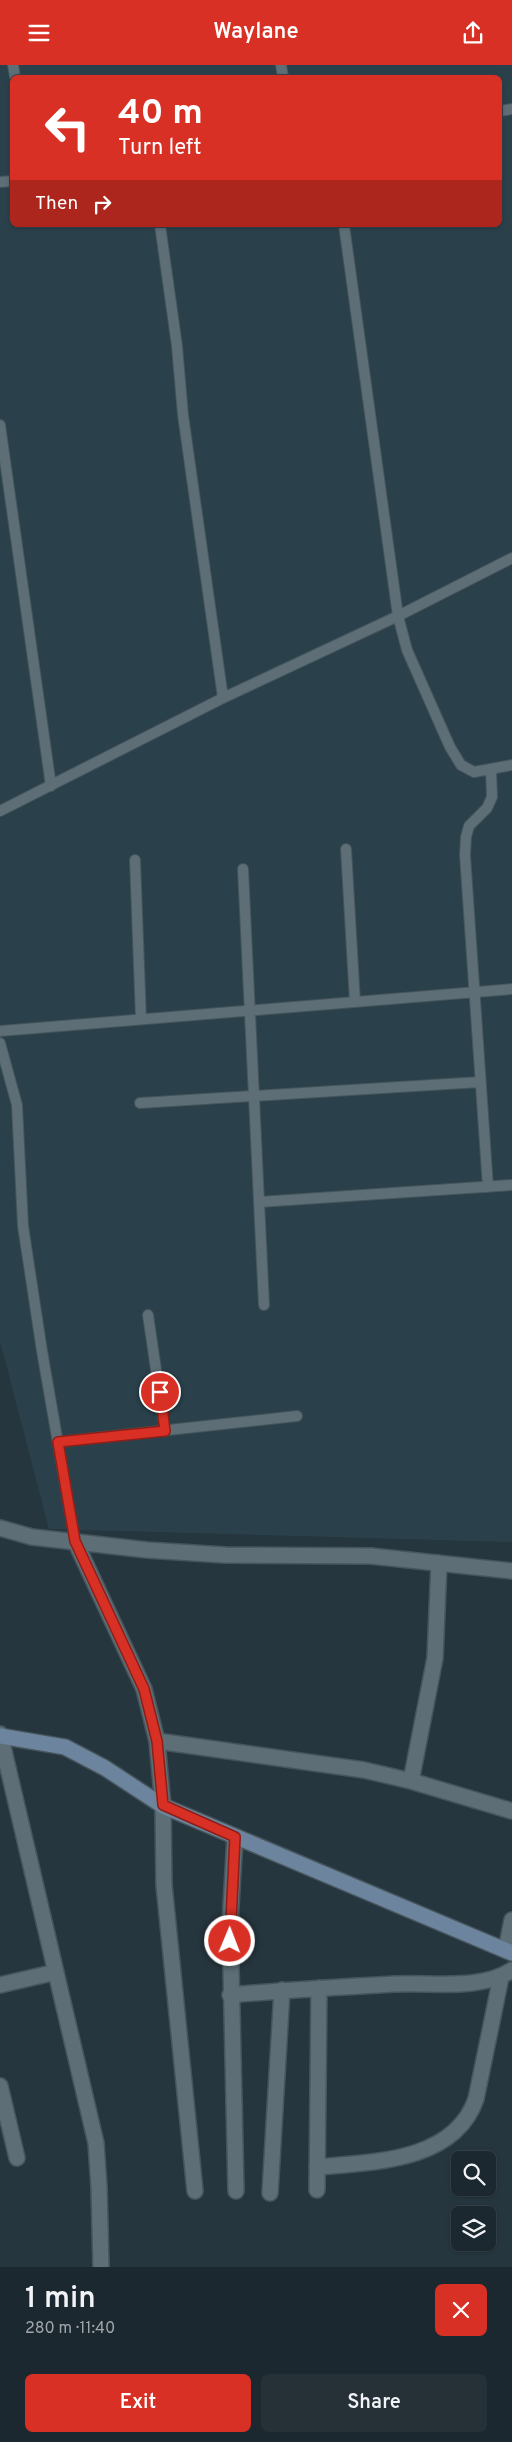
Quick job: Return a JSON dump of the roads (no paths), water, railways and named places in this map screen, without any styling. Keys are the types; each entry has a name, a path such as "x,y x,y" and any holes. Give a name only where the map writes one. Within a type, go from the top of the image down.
{"street":[{"path":"0,1528 32,1537 147,1550 225,1555 371,1556 512,1571"},
{"path":"75,1541 144,1689 157,1741 163,1805 162,1847 164,1885 195,2191"},
{"path":"411,1781 435,1658 438,1624 439,1563"},
{"path":"101,2267 96,2143 0,1736 65,1747 163,1805 509,1951 512,1920"},
{"path":"157,1741 364,1770 411,1781 512,1811"},
{"path":"235,1837 230,1923 230,1995 236,2191"},
{"path":"0,1985 56,1972"},
{"path":"230,1995 318,1988 459,1983 507,1973 476,2099 471,2115 460,2128 437,2143 390,2160 318,2167"},
{"path":"317,2190 318,1988"},
{"path":"270,2193 282,1990"},
{"path":"0,2086 17,2158"}],"lane":[{"path":"160,227 177,346 183,415 222,698"},
{"path":"344,227 398,616 407,650 461,765 474,772 491,771 512,765"},
{"path":"0,425 51,786"},
{"path":"0,811 222,698 398,616 512,558"},
{"path":"488,1187 473,992 466,837 469,826 487,808 492,797 491,771"},
{"path":"346,849 355,1002"},
{"path":"135,860 141,1019"},
{"path":"244,869 264,1305"},
{"path":"0,1031 512,989"},
{"path":"0,1043 12,1083 16,1105 23,1226 75,1541"},
{"path":"140,1103 480,1082"},
{"path":"259,1203 512,1185"},
{"path":"148,1315 165,1431"},
{"path":"58,1442 296,1416"}]}
